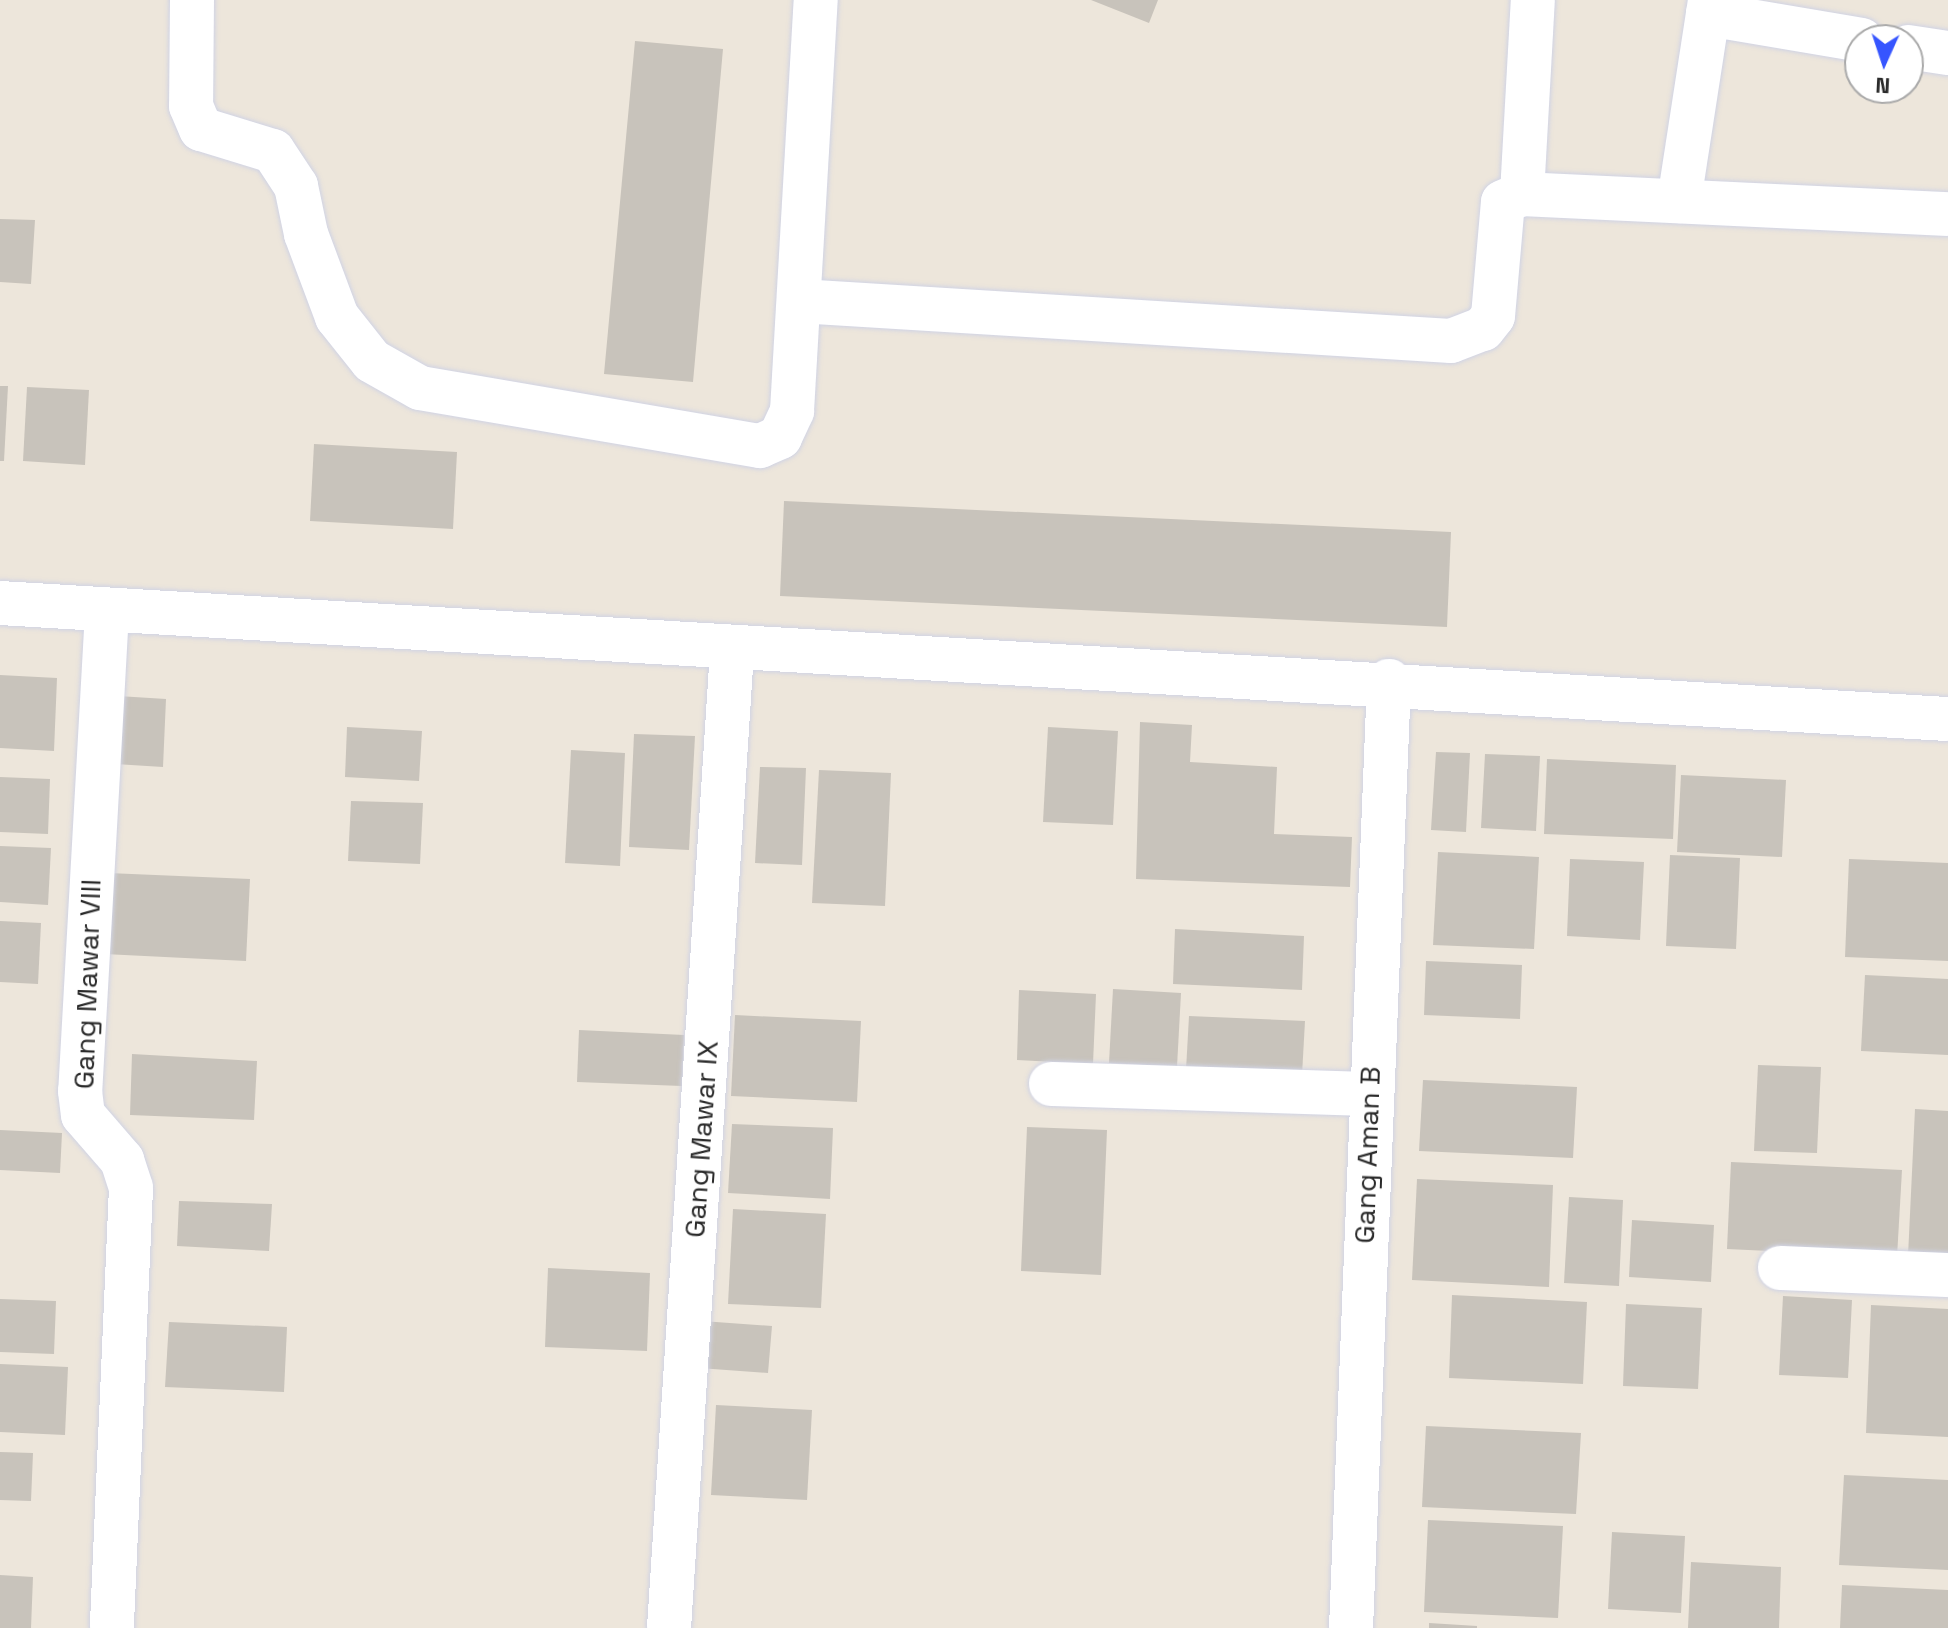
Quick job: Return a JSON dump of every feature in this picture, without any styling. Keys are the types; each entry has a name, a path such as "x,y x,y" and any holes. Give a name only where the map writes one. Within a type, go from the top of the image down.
{"street":[{"path":"192,0 191,106 201,129 273,151 296,186 306,234 337,317 372,361 420,388 760,446 780,437 792,411 816,0"},
{"path":"1522,194 1533,0"},
{"path":"1679,201 1709,7 1844,36"},
{"path":"1924,49 1948,53"},
{"path":"799,301 1451,341 1483,329 1493,316 1503,202 1522,194 1948,214"},
{"path":"0,603 732,650 1389,681 1948,719"},
{"name":"Gang Mawar VIII","path":"107,612 80,1091 83,1115 122,1160 131,1188 112,1628"},
{"name":"Gang Mawar IX","path":"669,1628 732,650"},
{"name":"Gang Aman B","path":"1351,1628 1369,1094 1389,681"},
{"path":"1051,1084 1369,1094"},
{"path":"1780,1268 1948,1275"}],"building":[{"path":"1091,0 1158,0 1149,23"},
{"path":"635,41 723,49 693,382 604,374"},
{"path":"0,219 35,220 31,284 0,282"},
{"path":"0,386 8,386 4,461 0,461"},
{"path":"27,387 89,390 85,465 23,461"},
{"path":"314,444 457,452 453,529 310,521"},
{"path":"784,501 1451,532 1447,627 780,596"},
{"path":"0,675 57,678 54,751 0,748"},
{"path":"118,696 166,699 163,767 115,764"},
{"path":"1140,722 1192,725 1190,762 1277,767 1274,834 1352,837 1350,887 1136,879"},
{"path":"347,727 422,731 419,781 345,777"},
{"path":"1048,727 1118,731 1113,825 1043,822"},
{"path":"634,734 695,736 689,850 629,847"},
{"path":"571,750 625,753 620,866 565,863"},
{"path":"1436,752 1470,753 1466,832 1431,830"},
{"path":"1485,754 1540,756 1536,831 1481,828"},
{"path":"1547,759 1676,765 1673,839 1544,834"},
{"path":"760,767 806,768 802,865 755,863"},
{"path":"819,770 891,773 885,906 812,903"},
{"path":"1681,775 1786,780 1782,857 1677,852"},
{"path":"0,777 50,779 48,834 0,832"},
{"path":"351,801 423,803 420,864 348,861"},
{"path":"0,846 51,848 48,905 0,902"},
{"path":"1438,852 1539,857 1534,949 1433,945"},
{"path":"1670,855 1740,858 1736,949 1666,946"},
{"path":"1570,859 1644,862 1640,940 1567,936"},
{"path":"1849,859 1948,863 1948,961 1845,957"},
{"path":"108,873 250,879 246,961 104,954"},
{"path":"0,921 41,923 38,984 0,982"},
{"path":"1175,929 1304,936 1302,990 1173,984"},
{"path":"1426,961 1522,965 1520,1019 1424,1015"},
{"path":"1865,975 1948,979 1948,1055 1861,1051"},
{"path":"1113,989 1181,993 1177,1067 1109,1063"},
{"path":"1019,990 1096,994 1093,1064 1017,1060"},
{"path":"735,1015 861,1021 857,1102 731,1096"},
{"path":"1189,1016 1305,1021 1302,1075 1186,1070"},
{"path":"579,1030 684,1035 682,1086 577,1082"},
{"path":"132,1054 257,1061 254,1120 130,1115"},
{"path":"1758,1065 1821,1067 1817,1153 1754,1151"},
{"path":"1423,1080 1577,1087 1573,1158 1419,1151"},
{"path":"1915,1109 1948,1111 1948,1258 1908,1256"},
{"path":"732,1124 833,1128 830,1199 728,1193"},
{"path":"1027,1127 1107,1130 1101,1275 1021,1271"},
{"path":"0,1130 62,1133 60,1173 0,1170"},
{"path":"1731,1162 1902,1170 1897,1257 1727,1249"},
{"path":"1417,1179 1553,1185 1549,1287 1412,1280"},
{"path":"1569,1197 1623,1200 1619,1286 1564,1283"},
{"path":"179,1201 272,1204 269,1251 177,1246"},
{"path":"733,1209 826,1214 821,1308 728,1304"},
{"path":"1632,1220 1714,1225 1711,1282 1629,1277"},
{"path":"548,1268 650,1273 647,1351 545,1347"},
{"path":"1452,1295 1587,1302 1583,1384 1449,1378"},
{"path":"1783,1296 1852,1300 1848,1378 1779,1375"},
{"path":"0,1299 56,1301 54,1354 0,1352"},
{"path":"1626,1304 1702,1308 1698,1389 1623,1386"},
{"path":"1871,1305 1948,1309 1948,1437 1866,1433"},
{"path":"702,1321 772,1326 768,1373 699,1368"},
{"path":"169,1322 287,1327 284,1392 165,1387"},
{"path":"0,1364 68,1367 65,1435 0,1432"},
{"path":"716,1405 812,1410 807,1500 711,1495"},
{"path":"1426,1426 1581,1433 1576,1514 1422,1507"},
{"path":"0,1452 33,1453 31,1501 0,1500"},
{"path":"1844,1475 1948,1480 1948,1570 1839,1565"},
{"path":"1428,1520 1563,1526 1558,1618 1424,1612"},
{"path":"1612,1532 1685,1536 1681,1613 1608,1609"},
{"path":"1691,1562 1781,1567 1779,1628 1688,1628"},
{"path":"0,1575 33,1577 31,1628 0,1628"},
{"path":"1842,1585 1948,1590 1948,1628 1840,1628"},
{"path":"1429,1623 1477,1626 1477,1628 1429,1628"}]}
